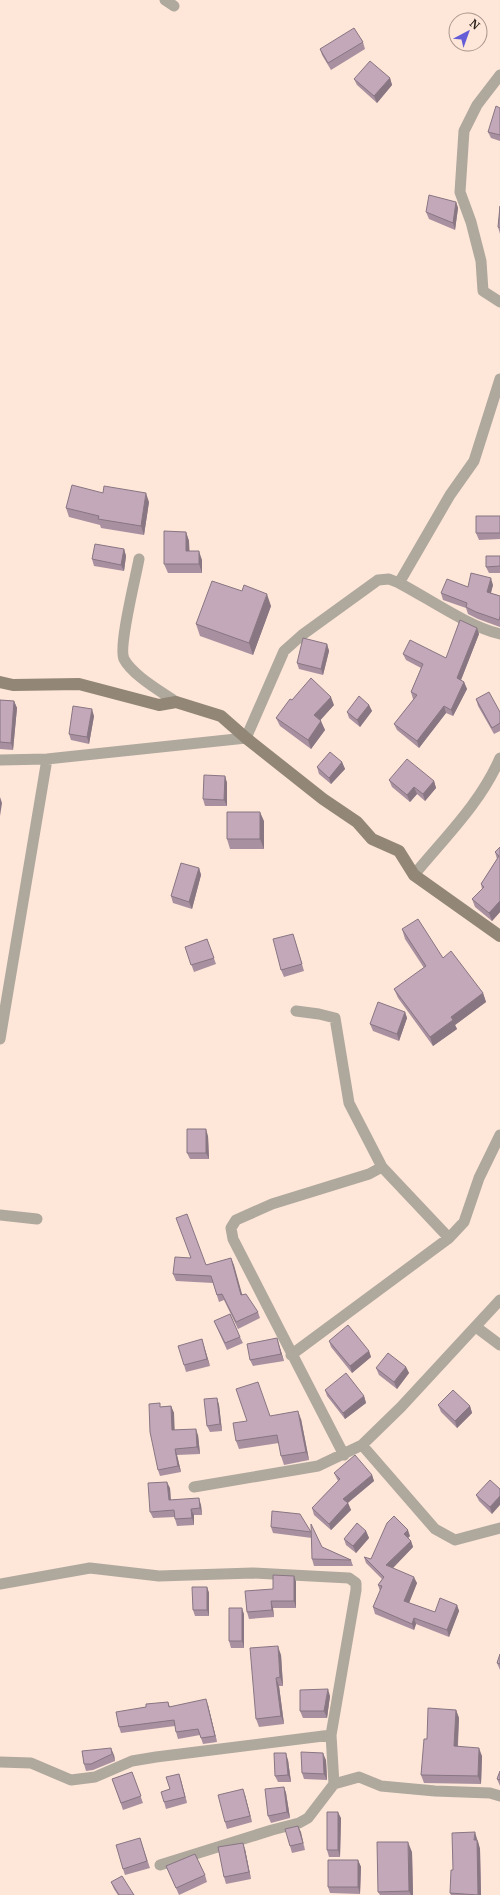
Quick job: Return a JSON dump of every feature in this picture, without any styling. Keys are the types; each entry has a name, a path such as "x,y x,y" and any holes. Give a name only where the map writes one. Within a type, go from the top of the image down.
{"street":[{"path":"500,75 477,105 464,131 460,192 471,222 481,260 483,291 500,302"},
{"path":"399,583 450,495 474,461 500,379"},
{"path":"139,559 123,643 124,658 134,671 176,702 221,716 246,738 323,799 357,822 372,839 399,851 414,875 500,935"},
{"path":"246,738 284,651 302,635 378,580 389,579 399,583 474,624 488,631 500,634"},
{"path":"0,682 13,685 79,684 159,706 176,702"},
{"path":"0,760 47,759 246,738"},
{"path":"414,875 481,795 500,758"},
{"path":"0,1039 47,759"},
{"path":"296,1011 335,1018 349,1103 382,1166 449,1238"},
{"path":"291,1355 449,1238 464,1222 479,1178 500,1135"},
{"path":"344,1455 291,1355 233,1239 231,1228 236,1220 272,1204 369,1174 382,1166"},
{"path":"0,1214 37,1219"},
{"path":"194,1487 299,1471 318,1466 344,1455 362,1445 401,1407 500,1300"},
{"path":"476,1327 500,1345"},
{"path":"362,1445 435,1529 455,1540 500,1528"},
{"path":"0,1584 90,1568 159,1576 245,1573 350,1578 356,1583 356,1590 331,1736 334,1784"},
{"path":"0,1762 31,1763 71,1780 95,1777 132,1761 331,1736"},
{"path":"160,1865 299,1823 308,1818 334,1784 359,1777 381,1786 435,1791 490,1792 500,1796"}],"building":[{"path":"354,28 363,42 328,63 320,49"},
{"path":"370,61 390,78 374,96 354,79"},
{"path":"496,106 500,108 500,135 488,132"},
{"path":"429,195 456,202 453,223 426,212"},
{"path":"500,206 500,228 498,227"},
{"path":"72,485 103,493 104,486 146,493 141,526 98,519 99,516 66,508"},
{"path":"476,516 500,516 500,533 476,533"},
{"path":"164,531 186,532 186,551 199,551 199,564 164,564"},
{"path":"95,544 124,549 121,565 92,559"},
{"path":"486,556 500,556 500,566 486,567"},
{"path":"471,573 491,578 487,592 500,596 499,620 476,612 466,607 467,603 441,593 447,579 468,587"},
{"path":"212,581 242,591 244,585 267,594 249,643 196,624"},
{"path":"460,620 477,628 457,678 464,682 451,710 444,706 417,741 394,724 417,695 411,692 423,664 403,654 410,640 446,658"},
{"path":"303,638 327,644 321,669 297,663"},
{"path":"311,678 331,697 314,715 321,721 308,740 276,718 290,699 292,700"},
{"path":"489,692 500,712 500,723 492,728 476,699"},
{"path":"359,696 369,705 357,720 347,712"},
{"path":"0,700 14,701 11,743 0,742"},
{"path":"73,706 92,709 87,737 69,734"},
{"path":"330,752 342,762 329,778 317,767"},
{"path":"407,759 434,781 423,794 414,787 407,795 389,780"},
{"path":"204,775 225,776 224,800 203,799"},
{"path":"227,812 260,812 260,839 227,839"},
{"path":"500,847 500,901 489,913 472,899 484,887 481,884 499,856 495,852"},
{"path":"181,863 199,868 189,902 171,896"},
{"path":"418,919 443,958 451,951 483,993 451,1017 453,1020 430,1037 394,989 426,966 402,929"},
{"path":"293,934 302,964 281,970 273,939"},
{"path":"207,939 214,958 191,965 185,947"},
{"path":"378,1002 405,1012 397,1034 370,1024"},
{"path":"187,1129 206,1129 206,1153 187,1153"},
{"path":"187,1214 206,1265 231,1258 241,1295 246,1294 258,1312 236,1322 222,1294 217,1295 211,1276 173,1274 175,1257 191,1258 176,1218"},
{"path":"230,1314 240,1337 225,1343 214,1321"},
{"path":"348,1325 369,1351 350,1366 329,1341"},
{"path":"277,1338 281,1354 250,1360 247,1344"},
{"path":"202,1339 207,1359 184,1365 178,1346"},
{"path":"388,1353 406,1367 394,1382 376,1368"},
{"path":"346,1373 364,1396 343,1413 325,1390"},
{"path":"258,1382 270,1416 298,1411 306,1452 281,1456 277,1435 236,1441 233,1423 247,1421 236,1389"},
{"path":"453,1390 470,1406 455,1421 438,1405"},
{"path":"217,1398 220,1424 207,1426 204,1399"},
{"path":"160,1403 160,1407 171,1406 172,1430 196,1429 197,1447 175,1449 178,1466 158,1470 150,1432 149,1404"},
{"path":"355,1455 372,1475 343,1499 348,1503 329,1524 312,1508 340,1479 334,1473"},
{"path":"490,1480 500,1489 500,1496 490,1507 476,1495"},
{"path":"167,1482 169,1500 199,1498 200,1508 191,1509 192,1518 175,1519 174,1510 150,1512 148,1483"},
{"path":"272,1511 300,1514 311,1532 271,1527"},
{"path":"394,1516 408,1530 404,1534 411,1541 386,1565 414,1577 404,1601 435,1612 440,1598 457,1605 447,1630 414,1618 412,1624 373,1607 382,1586 378,1585 384,1577 364,1557 371,1559 387,1523"},
{"path":"357,1523 366,1531 353,1546 344,1539"},
{"path":"311,1524 322,1547 351,1560 312,1559"},
{"path":"273,1575 294,1576 294,1601 271,1601 272,1610 247,1612 245,1591 273,1589"},
{"path":"192,1587 207,1587 207,1610 193,1610"},
{"path":"229,1608 242,1608 242,1641 229,1641"},
{"path":"278,1646 280,1677 276,1678 281,1716 256,1719 250,1648"},
{"path":"500,1654 500,1664 497,1663"},
{"path":"328,1689 324,1711 300,1711 300,1690"},
{"path":"206,1699 215,1736 201,1738 198,1729 176,1732 174,1720 119,1727 116,1712 146,1707 146,1704 168,1702 169,1707"},
{"path":"428,1708 456,1710 454,1746 479,1748 478,1776 421,1775 424,1739 427,1739"},
{"path":"111,1748 112,1754 91,1764 84,1764 82,1751"},
{"path":"301,1752 323,1753 324,1774 302,1773"},
{"path":"274,1753 286,1753 288,1775 275,1776"},
{"path":"500,1771 500,1780 497,1779"},
{"path":"132,1772 141,1796 121,1803 112,1779"},
{"path":"179,1774 185,1797 164,1802 161,1792 170,1789 166,1777"},
{"path":"284,1787 287,1812 268,1816 265,1789"},
{"path":"243,1789 250,1816 225,1822 218,1795"},
{"path":"327,1812 338,1812 338,1850 327,1850"},
{"path":"298,1826 303,1843 290,1846 285,1829"},
{"path":"475,1832 474,1840 477,1840 478,1895 450,1893 451,1870 453,1870 452,1833"},
{"path":"140,1838 147,1861 123,1869 116,1845"},
{"path":"377,1842 408,1842 409,1891 378,1892"},
{"path":"243,1843 249,1872 224,1877 218,1847"},
{"path":"195,1854 205,1875 176,1888 166,1866"},
{"path":"328,1860 358,1860 358,1887 328,1887"},
{"path":"122,1876 134,1895 119,1895 111,1882"}]}
